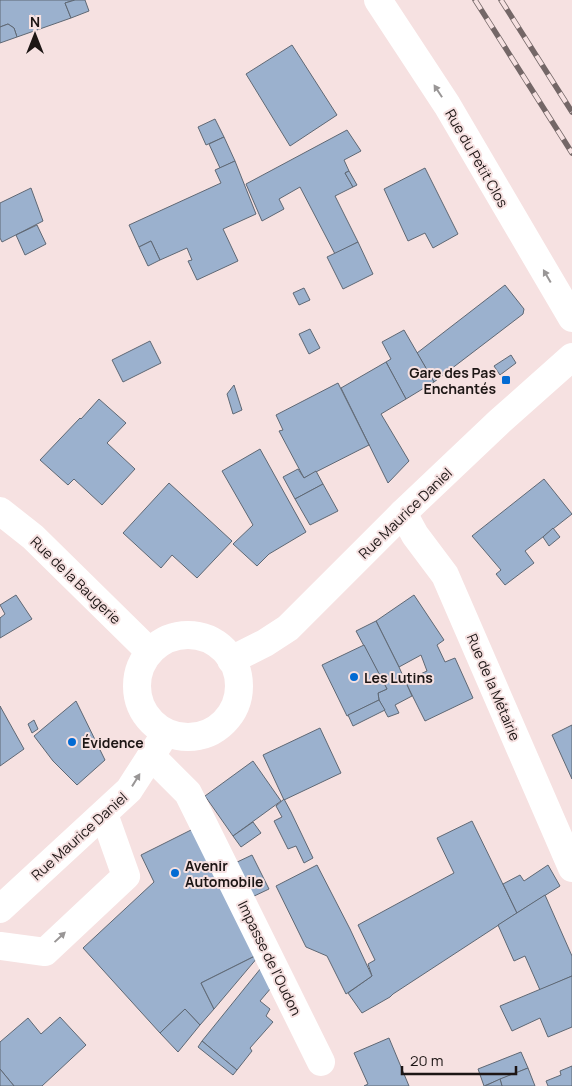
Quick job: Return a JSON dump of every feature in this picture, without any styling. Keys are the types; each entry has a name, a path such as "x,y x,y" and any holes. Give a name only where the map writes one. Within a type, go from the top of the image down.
{"street":[{"name":"Rue du Petit Clos","path":"378,0 447,105 572,318"},
{"name":"Rue Maurice Daniel","path":"231,660 265,643 288,628 500,421 572,357"},
{"name":"Rue de la Baugerie","path":"0,511 33,537 150,652"},
{"name":"Rue de la Métairie","path":"403,514 415,535 446,575 572,868"},
{"path":"180,636 193,636 212,641 224,650 231,660 237,675 239,691 234,706 225,720 212,730 196,736 182,736 166,732 149,718 144,711 138,698 139,670 150,652 158,645 180,636"},
{"name":"Rue Maurice Daniel","path":"0,909 130,790 166,732"},
{"name":"Impasse de l'Oudon","path":"150,756 188,793 321,1062"},
{"path":"0,946 45,952 126,876 104,814"}],"building":[{"path":"0,0 75,0 65,3 71,18 17,37 14,28 8,24 0,27"},
{"path":"85,0 89,11 71,18 65,3"},
{"path":"8,24 14,28 17,37 0,43 0,27"},
{"path":"292,45 337,115 290,146 246,74"},
{"path":"215,119 224,137 206,145 198,127"},
{"path":"347,130 361,151 344,160 349,171 345,173 353,187 335,196 358,242 335,254 300,187 279,199 284,209 262,221 246,184"},
{"path":"224,137 235,161 220,168 209,144"},
{"path":"235,161 256,214 223,229 238,261 197,280 188,261 192,260 187,248 160,260 151,241 139,247 129,225 221,183 215,170"},
{"path":"425,168 458,234 433,248 425,233 408,241 384,189"},
{"path":"349,171 357,185 353,187 345,173"},
{"path":"31,188 43,221 2,242 0,238 0,203"},
{"path":"37,225 46,244 25,255 16,235"},
{"path":"151,241 160,260 148,266 139,247"},
{"path":"358,242 373,274 343,289 327,257"},
{"path":"505,285 524,309 523,314 434,382 417,353"},
{"path":"304,288 310,300 299,305 293,293"},
{"path":"310,329 320,348 309,354 299,334"},
{"path":"404,330 434,382 406,399 386,362 391,359 382,342"},
{"path":"150,341 161,363 123,382 112,360"},
{"path":"511,355 516,363 500,375 494,366"},
{"path":"386,362 406,399 381,414 409,461 388,483 341,388"},
{"path":"338,383 369,445 304,478 279,431 283,430 276,415"},
{"path":"234,385 242,410 233,414 227,394"},
{"path":"99,399 126,423 107,443 135,469 102,505 74,479 68,485 40,460"},
{"path":"260,449 306,532 269,554 257,566 233,544 253,525 222,471"},
{"path":"298,469 304,478 316,471 323,484 295,499 283,477"},
{"path":"544,479 572,514 525,551 534,563 505,585 496,574 501,570 472,536"},
{"path":"169,483 232,541 197,578 172,555 161,568 123,533"},
{"path":"323,484 338,511 310,525 295,499"},
{"path":"553,528 560,537 549,546 543,537"},
{"path":"16,595 32,619 0,638 0,618 5,614 0,605"},
{"path":"414,595 444,640 437,645 445,662 455,658 473,698 425,721 405,681 427,671 421,655 399,667 376,621"},
{"path":"376,621 412,696 395,705 399,713 388,717 379,700 378,693 387,689 356,631"},
{"name":"Les Lutins","path":"364,645 387,689 378,693 379,700 347,716 322,665"},
{"path":"379,700 385,710 353,726 348,715"},
{"path":"76,701 105,760 77,785 53,761 34,736"},
{"path":"0,706 24,749 0,766"},
{"path":"34,720 38,729 32,733 28,724"},
{"path":"572,725 572,779 552,735"},
{"path":"320,728 341,773 284,800 263,755"},
{"path":"253,761 281,801 233,836 205,796"},
{"path":"284,799 313,858 304,863 296,846 288,849 274,821 282,817 276,806"},
{"path":"472,821 517,913 390,997 362,1013 348,993 372,976 368,964 375,960 358,925 454,873 437,838"},
{"path":"253,822 261,833 241,847 233,836"},
{"path":"195,828 257,955 201,983 214,1009 200,1025 185,1009 160,1033 83,948 154,882 141,855"},
{"path":"252,855 269,889 250,898 233,864"},
{"path":"317,865 372,976 346,994 327,956 306,947 276,886"},
{"path":"548,865 560,886 517,913 503,884 520,875 524,881"},
{"path":"545,895 572,956 572,976 540,990 525,956 514,961 498,925"},
{"path":"257,955 258,957 214,1009 201,983"},
{"path":"261,968 271,988 260,1001 270,1009 266,1016 273,1022 250,1048 252,1051 237,1070 202,1041"},
{"path":"572,976 572,1027 548,1037 540,1018 512,1031 500,1006"},
{"path":"185,1009 200,1025 178,1052 160,1033"},
{"path":"60,1017 86,1045 42,1086 14,1086 0,1069 0,1042 28,1018 41,1034"},
{"path":"389,1038 409,1086 364,1086 368,1084 354,1053"},
{"path":"202,1041 237,1070 233,1075 198,1047"},
{"path":"521,1052 528,1068 484,1086 478,1069"},
{"path":"572,1066 572,1086 548,1086 546,1081 561,1075 560,1071"},
{"path":"528,1068 535,1086 502,1086 500,1079"},
{"path":"0,1069 14,1086 0,1086"},
{"path":"500,1079 502,1086 485,1086"}],"railway":[{"path":"475,0 572,153"},
{"path":"501,0 572,112"}],"place":[{"name":"Gare des Pas Enchantés","path":"506,380"},
{"name":"Les Lutins","path":"354,677"},
{"name":"Évidence","path":"72,742"},
{"name":"Avenir Automobile","path":"175,873"}]}
